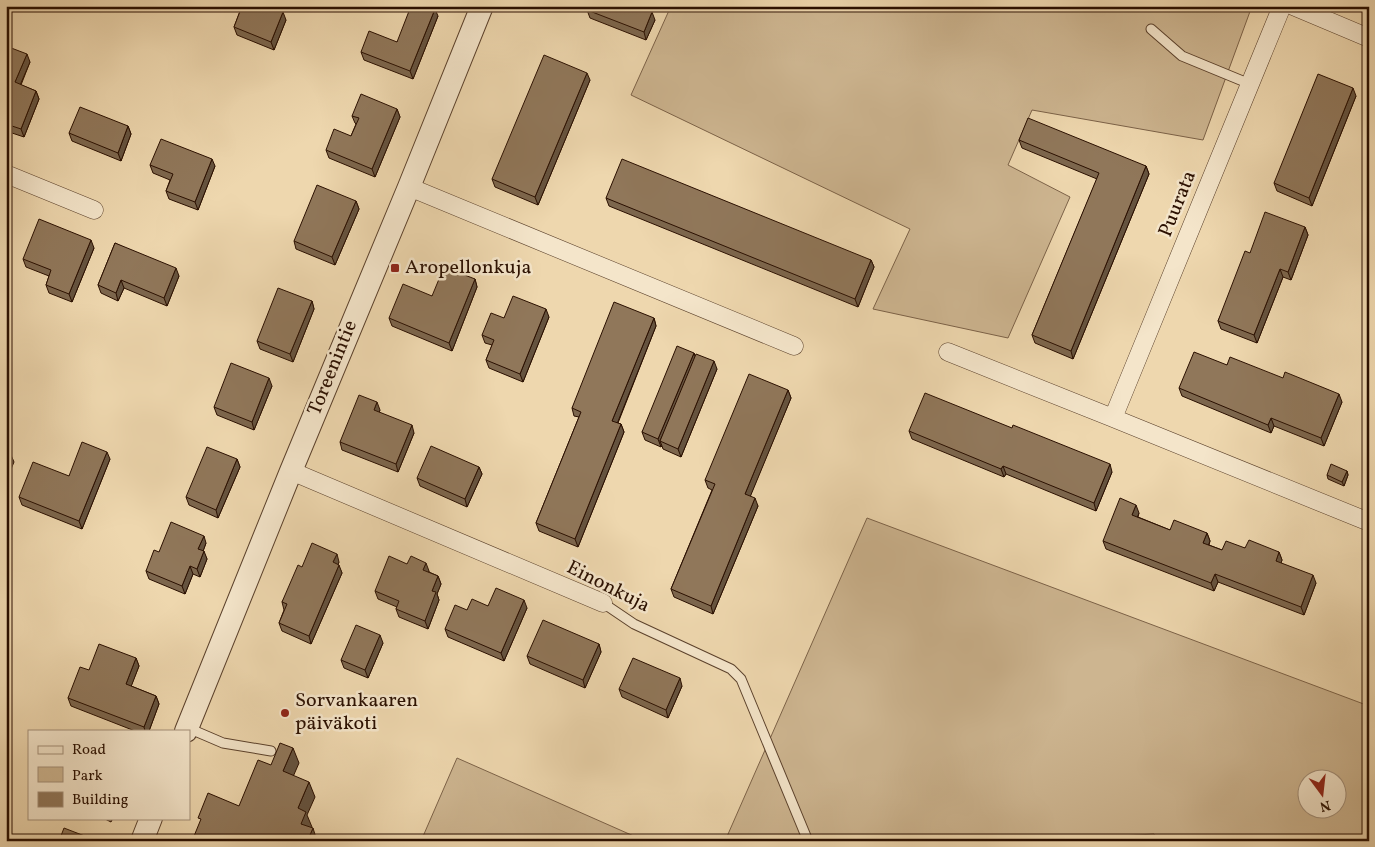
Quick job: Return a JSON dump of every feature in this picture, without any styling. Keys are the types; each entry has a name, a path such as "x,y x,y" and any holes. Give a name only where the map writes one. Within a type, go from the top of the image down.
{"street":[{"name":"Toreenintie","path":"187,729 482,6"},
{"name":"Puurata","path":"1112,418 1282,6"},
{"path":"1293,6 1369,38"},
{"path":"6,174 94,210"},
{"path":"409,187 794,346"},
{"path":"948,352 1369,522"},
{"name":"Einonkuja","path":"291,471 603,603"},
{"path":"142,841 150,820"}],"lane":[{"path":"1151,29 1182,56 1250,84"},
{"name":"Einonkuja","path":"603,603 634,624 731,668 741,679 808,841"},
{"path":"190,730 223,742 271,751"}],"green space":[{"path":"671,6 1252,6 1203,140 1032,110 1008,165 1070,197 1008,338 873,309 910,229 631,95"},
{"path":"867,518 1369,706 1369,841 1157,841 1154,834 1036,841 725,841"},
{"path":"457,758 645,841 421,841"}],"building":[{"path":"242,6 268,6 283,12 271,42 234,27"},
{"path":"411,6 429,6 435,9 410,71 361,52 369,31 397,42"},
{"path":"588,6 638,6 652,12 644,32 587,10"},
{"path":"6,46 27,54 15,82 36,91 21,129 6,124"},
{"path":"544,55 587,73 535,197 492,179"},
{"path":"1318,74 1353,88 1309,198 1274,183"},
{"path":"361,94 397,109 372,169 326,150 334,129 351,136 359,118 352,116"},
{"path":"80,107 128,126 118,153 69,133"},
{"path":"1028,118 1146,166 1071,351 1032,335 1099,173 1019,140"},
{"path":"161,139 212,159 195,202 166,191 173,174 150,165"},
{"path":"622,159 871,260 855,299 606,198"},
{"path":"317,185 356,201 332,257 294,241"},
{"path":"1265,212 1305,227 1288,272 1280,269 1254,335 1218,321 1245,251 1250,253"},
{"path":"39,219 91,240 69,294 46,285 51,270 23,259"},
{"path":"115,243 176,268 164,298 121,280 116,293 98,285"},
{"path":"444,267 475,279 449,343 389,318 403,284 432,296"},
{"path":"278,288 312,301 290,354 257,341"},
{"path":"513,296 546,309 520,374 486,360 494,340 482,335 491,313 504,318"},
{"path":"614,302 654,318 612,421 621,424 575,539 536,523 581,412 572,408"},
{"path":"677,346 694,353 658,439 642,432"},
{"path":"1194,352 1227,365 1230,357 1283,378 1285,372 1339,394 1321,438 1271,418 1268,425 1179,388"},
{"path":"696,354 714,361 678,449 660,441"},
{"path":"231,363 269,378 252,422 214,407"},
{"path":"749,374 788,390 745,494 755,498 711,606 671,589 715,484 705,480"},
{"path":"925,393 1012,428 1013,425 1110,464 1094,503 1003,466 1001,469 909,431"},
{"path":"359,395 377,402 374,410 412,425 396,464 340,442"},
{"path":"82,442 107,452 79,521 19,497 33,462 69,476"},
{"path":"431,446 479,467 465,499 417,478"},
{"path":"207,447 237,459 216,510 186,497"},
{"path":"6,453 11,455 6,466"},
{"path":"1331,464 1347,471 1342,482 1327,475"},
{"path":"1120,498 1136,505 1132,515 1170,530 1174,520 1207,533 1203,543 1222,550 1226,541 1245,548 1249,540 1279,552 1276,561 1313,575 1301,607 1215,574 1211,583 1103,541"},
{"path":"171,522 204,536 198,549 204,551 197,569 190,566 182,586 146,571 154,550 159,552"},
{"path":"312,543 337,554 333,562 339,565 309,636 279,623 287,604 282,602 298,565 302,567"},
{"path":"389,556 407,564 411,556 426,563 423,570 438,576 432,591 436,592 425,621 396,609 399,601 375,591"},
{"path":"496,588 524,600 501,653 445,629 455,605 467,610 472,599 488,606"},
{"path":"543,620 599,644 583,680 527,656"},
{"path":"356,625 380,635 365,670 341,660"},
{"path":"99,644 136,658 126,684 156,696 144,727 68,698 80,667 89,670"},
{"path":"633,658 680,678 666,710 619,689"},
{"path":"280,743 293,748 283,771 309,782 298,808 306,812 301,824 313,828 310,835 323,841 192,841 201,819 198,818 208,793 239,806 258,760 271,765"},
{"path":"64,828 95,840 95,841 59,841"}],"place":[{"name":"Aropellonkuja","path":"395,268"},
{"name":"Sorvankaaren päiväkoti","path":"285,713"}]}
